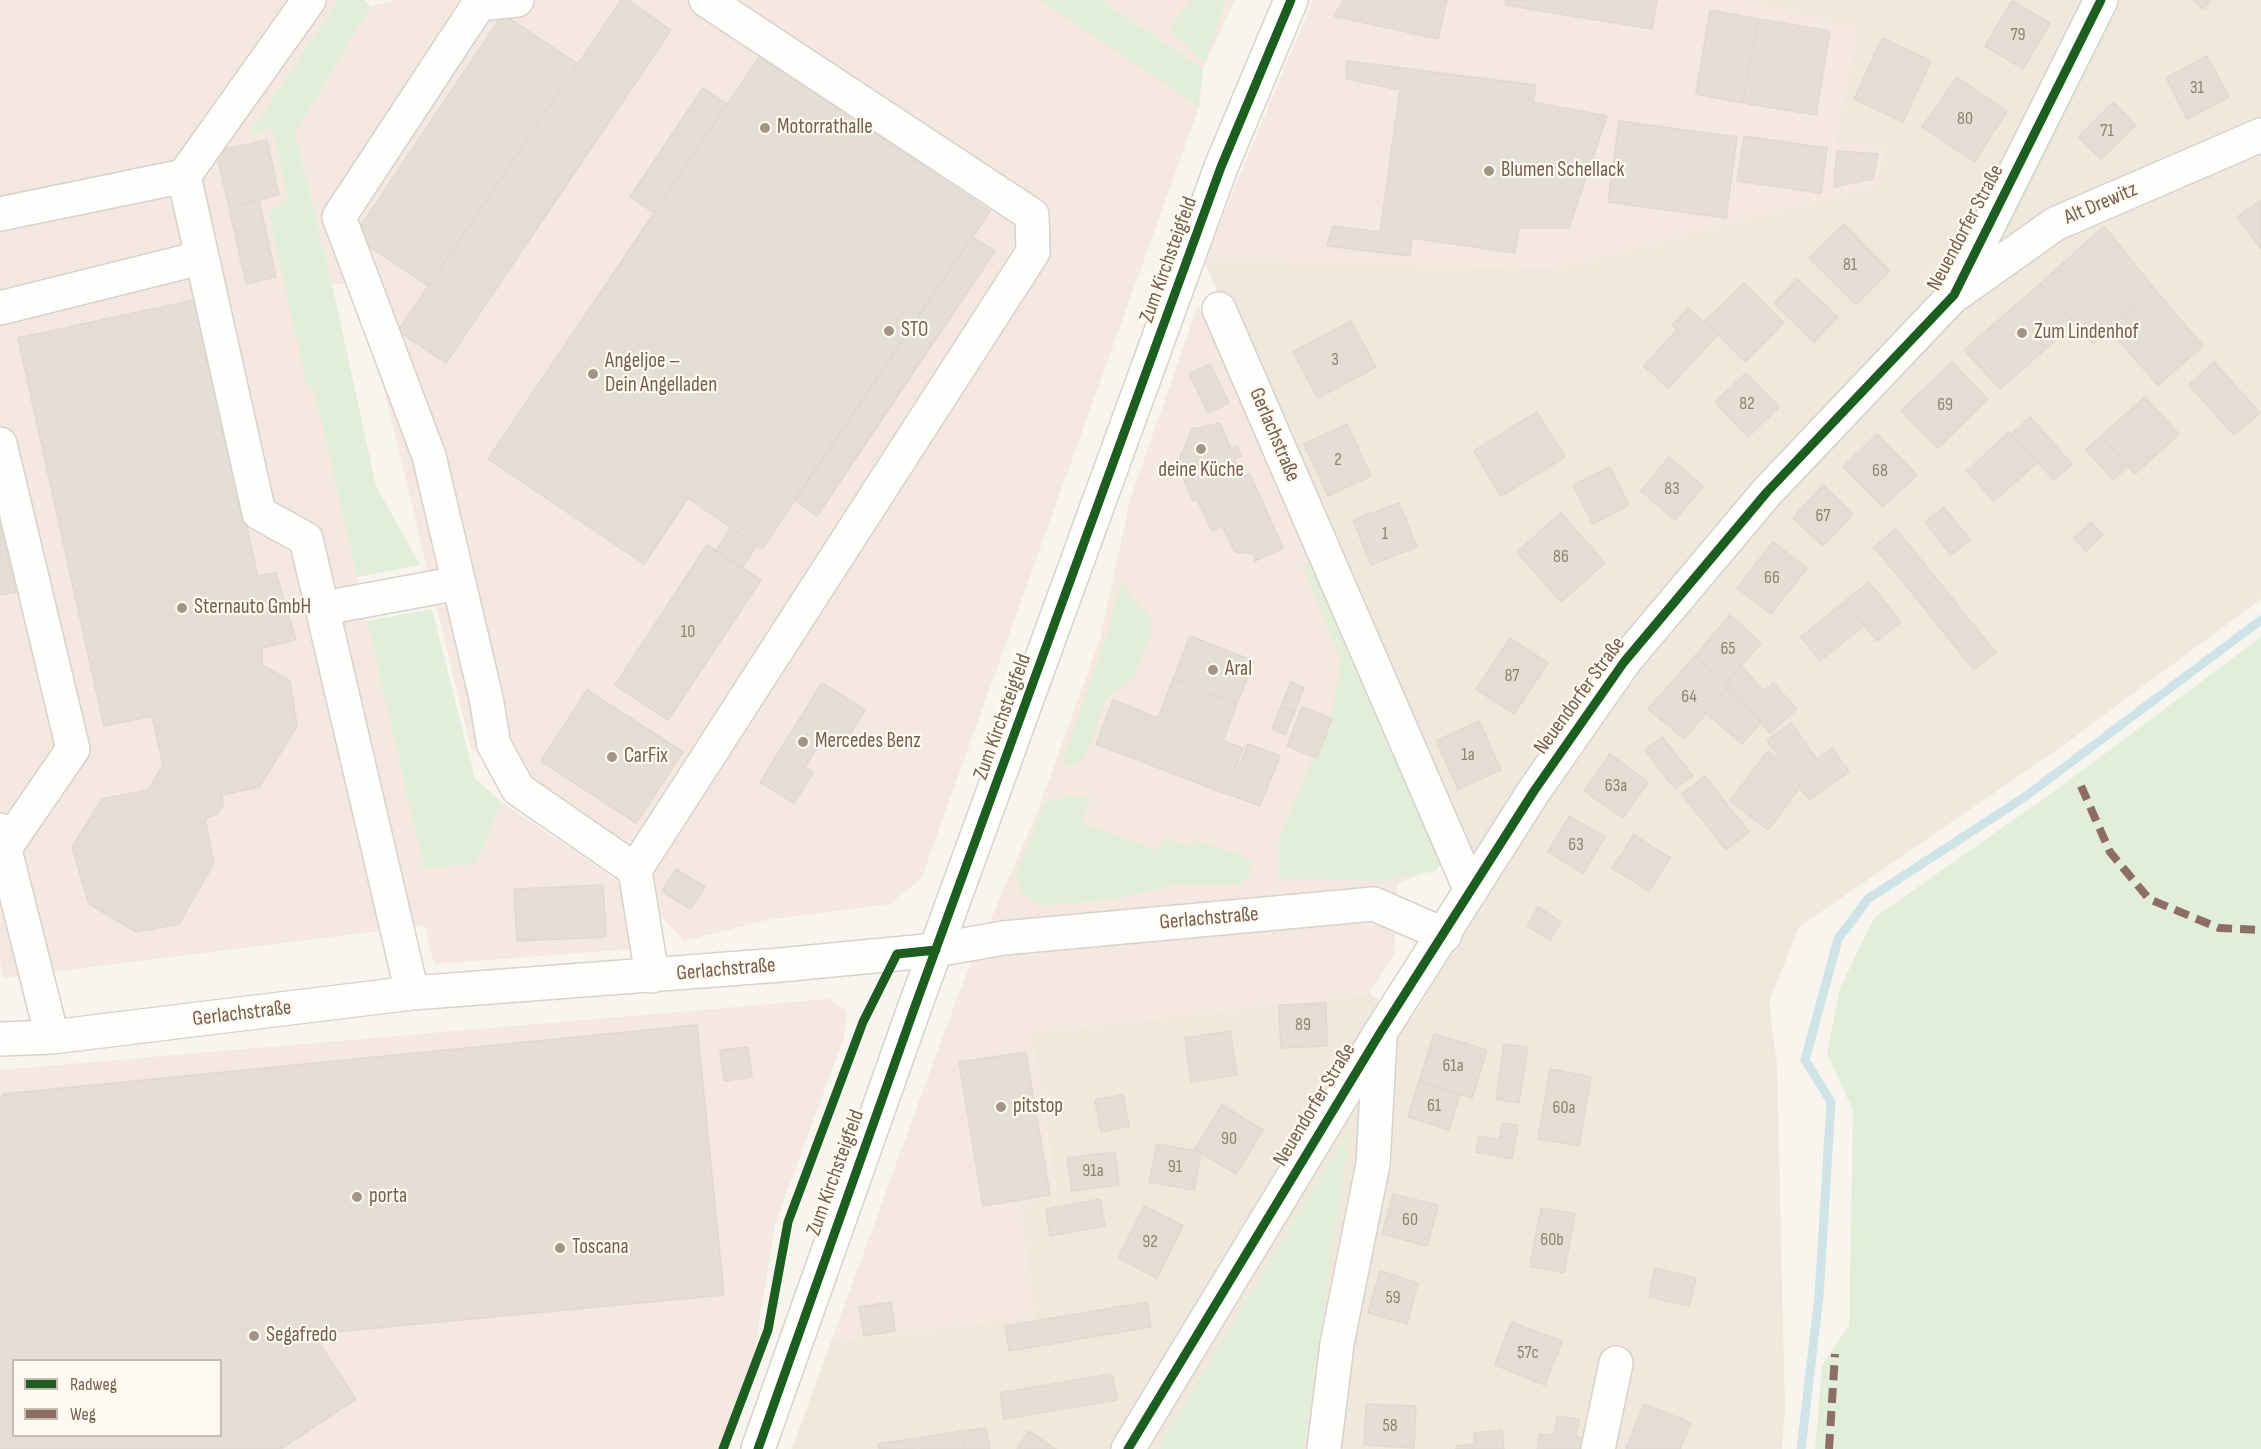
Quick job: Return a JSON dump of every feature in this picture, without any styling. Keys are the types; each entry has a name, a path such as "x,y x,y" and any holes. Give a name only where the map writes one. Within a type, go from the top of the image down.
{"street":[{"path":"0,214 184,176 309,0"},
{"path":"517,0 479,4 339,217 429,456 494,745 518,789 635,870"},
{"path":"652,976 635,870 1033,252 1032,215 728,12 706,0"},
{"name":"Zum Kirchsteigfeld","path":"758,1449 936,950 1217,178 1291,0"},
{"name":"Neuendorfer Straße","path":"1128,1449 1380,1033 1445,935 1534,792 1624,662 1767,492 1954,296 2101,0"},
{"name":"Alt Drewitz","path":"1954,296 2055,224 2261,135"},
{"path":"184,176 200,258 259,513 306,539 324,608 412,993"},
{"path":"0,308 200,258"},
{"name":"Gerlachstraße","path":"1219,309 1472,891"},
{"path":"0,444 73,749 2,839 52,1037"},
{"path":"324,608 459,583"},
{"name":"Gerlachstraße","path":"0,1039 52,1037 412,993 652,976 936,950 1003,938 1374,904 1445,935"},
{"path":"1324,1449 1337,1344 1373,1164 1380,1033"},
{"path":"1598,1449 1617,1363"}],"shaded area":[{"path":"0,0 338,0 249,134 272,128 287,198 307,385 314,389 424,869 476,864 502,802 625,886 631,949 434,964 425,925 4,978 0,962"},
{"path":"397,0 1038,0 1199,107 921,879 889,904 766,920 684,941 661,917 652,862 471,749 358,283 332,284 295,134 371,6"},
{"path":"1100,0 1235,0 1203,68"},
{"path":"1313,0 1740,0 1858,27 1836,143 1885,148 1879,185 1561,268 1204,261"},
{"path":"1740,0 2261,0 2261,599 2061,747 1799,927 1769,1002 1777,1065 1785,1408 1782,1449 792,1449 831,1342 1034,1316 1021,1207 1057,1192 1031,1033 1369,994 1412,1019 1488,892 1204,261 1561,268 1835,143 1858,28"},
{"path":"1198,305 1447,861 1398,884 1394,955 1369,994 1031,1033 1057,1192 1021,1207 1034,1316 831,1342 960,990 1037,813 1100,639 1130,500"},
{"name":"porta","path":"830,999 847,1012 844,1037 775,1224 749,1386 728,1449 0,1449 0,1070"}],"green space":[{"path":"338,0 364,0 371,6 295,134 332,284 376,486 420,565 357,577 314,390 307,386 269,214 287,198 272,128 248,135"},
{"path":"1038,0 1100,0 1203,68 1199,107"},
{"path":"1191,0 1226,0 1205,64 1169,29"},
{"path":"1315,559 1447,856 1435,871 1387,881 1279,879 1279,839 1332,711 1341,660 1302,565"},
{"path":"1121,584 1151,617 1151,635 1133,679 1106,699 1085,758 1072,766 1061,766 1105,640"},
{"path":"432,609 475,779 502,802 476,864 424,869 367,621"},
{"path":"2261,637 2261,1449 1815,1449 1822,1366 1849,1325 1853,1111 1827,1052 1840,988 1874,918 2060,787"},
{"path":"1069,796 1090,798 1082,823 1158,850 1165,837 1194,847 1197,841 1238,854 1251,862 1249,877 1240,885 1176,885 1120,898 1041,906 1022,894 1016,873 1046,801"},
{"path":"1350,1128 1304,1449 1158,1449"}],"building":[{"path":"621,0 628,0 671,30 446,363 398,331"},
{"path":"1344,0 1447,0 1438,39 1334,16"},
{"path":"1506,0 1657,0 1652,29 1505,5"},
{"path":"2193,0 2211,0 2203,9"},
{"path":"2012,1 2050,23 2023,69 1985,46"},
{"path":"1710,10 1758,19 1743,103 1696,94"},
{"path":"503,14 578,64 428,286 354,236"},
{"path":"1758,19 1830,31 1816,115 1743,103"},
{"path":"1882,38 1931,61 1903,122 1854,99"},
{"path":"760,56 990,211 762,549 688,498 644,564 488,459"},
{"path":"2207,56 2229,97 2187,119 2166,78"},
{"name":"Blumen Schellack","path":"1346,61 1536,85 1533,102 1607,116 1569,228 1519,228 1515,253 1412,238 1410,256 1327,246 1333,226 1380,232 1400,90 1347,79"},
{"path":"1957,77 2007,111 1974,162 1922,127"},
{"path":"703,88 727,104 654,213 630,197"},
{"path":"2113,102 2136,125 2101,159 2078,137"},
{"path":"1619,121 1737,137 1726,218 1608,202"},
{"path":"1744,136 1827,148 1821,193 1737,181"},
{"path":"267,140 279,195 229,207 216,151"},
{"path":"1837,151 1878,154 1873,179 1834,187"},
{"path":"259,200 276,277 246,284 229,207"},
{"path":"2261,200 2261,249 2237,217"},
{"path":"1844,224 1890,271 1856,305 1809,258"},
{"path":"2104,226 2152,286 2093,344 2040,284"},
{"path":"972,237 995,251 817,516 794,500"},
{"path":"1797,279 1838,317 1814,342 1774,303"},
{"path":"1744,283 1784,323 1745,362 1705,321"},
{"path":"2040,284 2075,323 2000,389 1964,350"},
{"path":"2152,286 2203,346 2158,385 2109,330"},
{"name":"Sternauto GmbH","path":"194,300 258,576 276,573 296,640 262,648 262,665 290,681 297,726 259,787 222,795 223,805 217,814 205,819 214,863 179,924 136,932 89,904 72,847 102,799 148,790 163,765 152,716 104,726 18,338"},
{"path":"1688,308 1718,335 1702,352 1672,325"},
{"path":"1351,321 1376,367 1318,398 1293,352"},
{"path":"1677,330 1702,352 1668,388 1644,366"},
{"path":"1952,362 1988,399 1938,448 1901,411"},
{"path":"2214,362 2260,413 2234,435 2189,385"},
{"path":"1210,364 1229,403 1208,413 1189,374"},
{"path":"1746,373 1779,407 1748,437 1715,402"},
{"path":"2145,397 2179,434 2135,474 2101,436"},
{"path":"1537,412 1565,457 1501,496 1474,451"},
{"path":"2030,417 2072,464 2054,480 2012,434"},
{"path":"1220,423 1231,449 1237,445 1241,456 1234,459 1243,477 1250,474 1283,548 1255,561 1253,554 1235,552 1222,526 1212,531 1197,499 1193,501 1177,465 1192,429"},
{"path":"1347,424 1371,476 1328,496 1304,444"},
{"path":"2009,432 2037,463 1994,501 1967,471"},
{"path":"1877,434 1917,475 1883,507 1843,467"},
{"path":"2101,436 2128,466 2113,480 2086,450"},
{"path":"1669,457 1703,486 1675,520 1641,491"},
{"path":"1610,467 1629,505 1593,524 1573,485"},
{"path":"1823,485 1853,514 1823,546 1793,518"},
{"path":"1399,503 1417,547 1371,565 1353,520"},
{"path":"1944,507 1970,540 1951,555 1925,522"},
{"path":"1561,513 1605,563 1561,602 1517,552"},
{"path":"2091,522 2103,535 2086,551 2074,538"},
{"path":"0,524 16,592 0,595"},
{"path":"731,527 757,545 742,568 716,551"},
{"path":"1896,529 1935,577 1913,594 1874,547"},
{"path":"1773,542 1807,568 1771,614 1737,588"},
{"path":"707,545 761,580 668,720 615,685"},
{"path":"1935,577 1970,621 1949,639 1913,594"},
{"path":"1869,582 1901,622 1877,641 1845,601"},
{"path":"1845,601 1865,625 1820,661 1801,637"},
{"path":"1730,615 1761,643 1726,683 1695,656"},
{"path":"1970,621 1996,652 1974,670 1949,639"},
{"name":"Aral","path":"1190,636 1254,661 1237,704 1173,679"},
{"path":"1510,638 1548,663 1514,714 1476,689"},
{"path":"1695,656 1730,686 1684,739 1648,709"},
{"path":"1741,666 1764,691 1773,683 1797,709 1770,733 1726,683"},
{"path":"1173,679 1237,704 1223,741 1243,748 1226,794 1096,744 1113,700 1158,718"},
{"path":"1291,682 1304,688 1295,711 1281,706"},
{"name":"Mercedes Benz","path":"822,683 865,710 842,747 824,736 805,767 813,773 794,803 760,782"},
{"path":"1730,686 1761,722 1742,744 1706,713"},
{"name":"CarFix","path":"587,690 683,752 636,823 541,761"},
{"path":"1281,706 1295,711 1285,735 1272,729"},
{"path":"1302,707 1332,719 1317,758 1287,746"},
{"path":"1479,721 1501,770 1458,789 1436,741"},
{"path":"1791,723 1817,759 1832,748 1849,772 1809,800 1767,740"},
{"path":"1662,737 1693,776 1675,789 1645,750"},
{"path":"1248,744 1280,756 1260,806 1228,794"},
{"path":"1768,751 1783,763 1800,787 1768,830 1730,801"},
{"path":"1610,754 1648,782 1623,818 1584,791"},
{"path":"1705,776 1749,832 1726,850 1682,794"},
{"path":"1569,816 1605,837 1583,873 1548,852"},
{"path":"1634,835 1670,858 1649,891 1612,868"},
{"path":"676,869 705,887 690,909 662,891"},
{"path":"603,885 606,937 517,941 514,889"},
{"path":"1538,907 1561,922 1550,940 1527,926"},
{"path":"1326,1003 1327,1046 1281,1048 1279,1005"},
{"name":"porta","path":"697,1025 724,1295 313,1334 356,1399 281,1449 0,1449 0,1100 3,1094"},
{"path":"1230,1031 1237,1075 1191,1082 1185,1038"},
{"path":"1434,1034 1487,1050 1472,1098 1419,1081"},
{"path":"1504,1044 1528,1047 1519,1103 1496,1099"},
{"path":"748,1047 752,1077 724,1081 720,1050"},
{"name":"pitstop","path":"1026,1052 1050,1195 983,1206 959,1062"},
{"path":"1550,1069 1591,1077 1579,1146 1538,1139"},
{"path":"1419,1081 1460,1094 1449,1130 1408,1117"},
{"path":"1123,1095 1129,1126 1101,1132 1095,1100"},
{"path":"1222,1105 1263,1130 1236,1174 1195,1149"},
{"path":"1502,1123 1518,1126 1512,1159 1476,1152 1479,1136 1499,1140"},
{"path":"1157,1144 1201,1152 1194,1190 1149,1182"},
{"path":"1115,1152 1119,1185 1072,1191 1067,1158"},
{"path":"1393,1194 1438,1205 1427,1246 1382,1234"},
{"path":"1100,1199 1105,1226 1050,1236 1046,1209"},
{"path":"1144,1206 1183,1226 1157,1278 1118,1258"},
{"path":"1541,1208 1575,1214 1564,1273 1530,1266"},
{"path":"1655,1268 1696,1278 1689,1306 1649,1297"},
{"path":"1380,1271 1418,1283 1407,1324 1368,1313"},
{"path":"891,1302 895,1331 864,1336 859,1307"},
{"path":"1147,1302 1151,1327 1009,1351 1005,1326"},
{"path":"1511,1322 1562,1341 1545,1385 1495,1365"},
{"path":"1112,1374 1117,1400 1004,1419 1000,1393"},
{"path":"1366,1404 1416,1406 1414,1448 1364,1445"},
{"path":"1644,1404 1691,1423 1680,1449 1626,1449"},
{"path":"1557,1416 1579,1419 1576,1437 1582,1438 1581,1449 1537,1449 1540,1434 1554,1436"},
{"path":"986,1428 990,1449 965,1449 962,1431"},
{"path":"1502,1430 1504,1449 1456,1449 1456,1446 1475,1444 1474,1433"},
{"path":"962,1431 965,1449 920,1449 919,1438"},
{"path":"1029,1431 1056,1449 1017,1449"},
{"path":"916,1438 918,1449 879,1449 878,1444"}],"waterway":[{"path":"1801,1449 1819,1296 1831,1102 1805,1060 1838,939 1868,899 2026,796 2261,620"}],"marked path":[{"path":"2081,786 2110,852 2149,899 2219,928 2261,930"},
{"path":"1829,1449 1835,1354"}],"cycle path":[{"path":"758,1449 914,1009 1221,167 1291,0"},
{"path":"1128,1449 1380,1033 1534,791 1624,662 1767,492 1954,295 2101,0"},
{"path":"723,1449 768,1330 788,1222 863,1022 897,954 936,950"}],"place":[{"name":"Motorrathalle","path":"765,128"},
{"name":"Blumen Schellack","path":"1489,171"},
{"name":"STO","path":"889,331"},
{"name":"Zum Lindenhof","path":"2022,333"},
{"name":"Angeljoe – Dein Angelladen","path":"593,374"},
{"name":"deine Küche","path":"1201,449"},
{"name":"Sternauto GmbH","path":"182,608"},
{"name":"Aral","path":"1213,670"},
{"name":"Mercedes Benz","path":"803,742"},
{"name":"CarFix","path":"612,757"},
{"name":"pitstop","path":"1001,1107"},
{"name":"porta","path":"357,1197"},
{"name":"Toscana","path":"560,1248"},
{"name":"Segafredo","path":"254,1336"}]}
